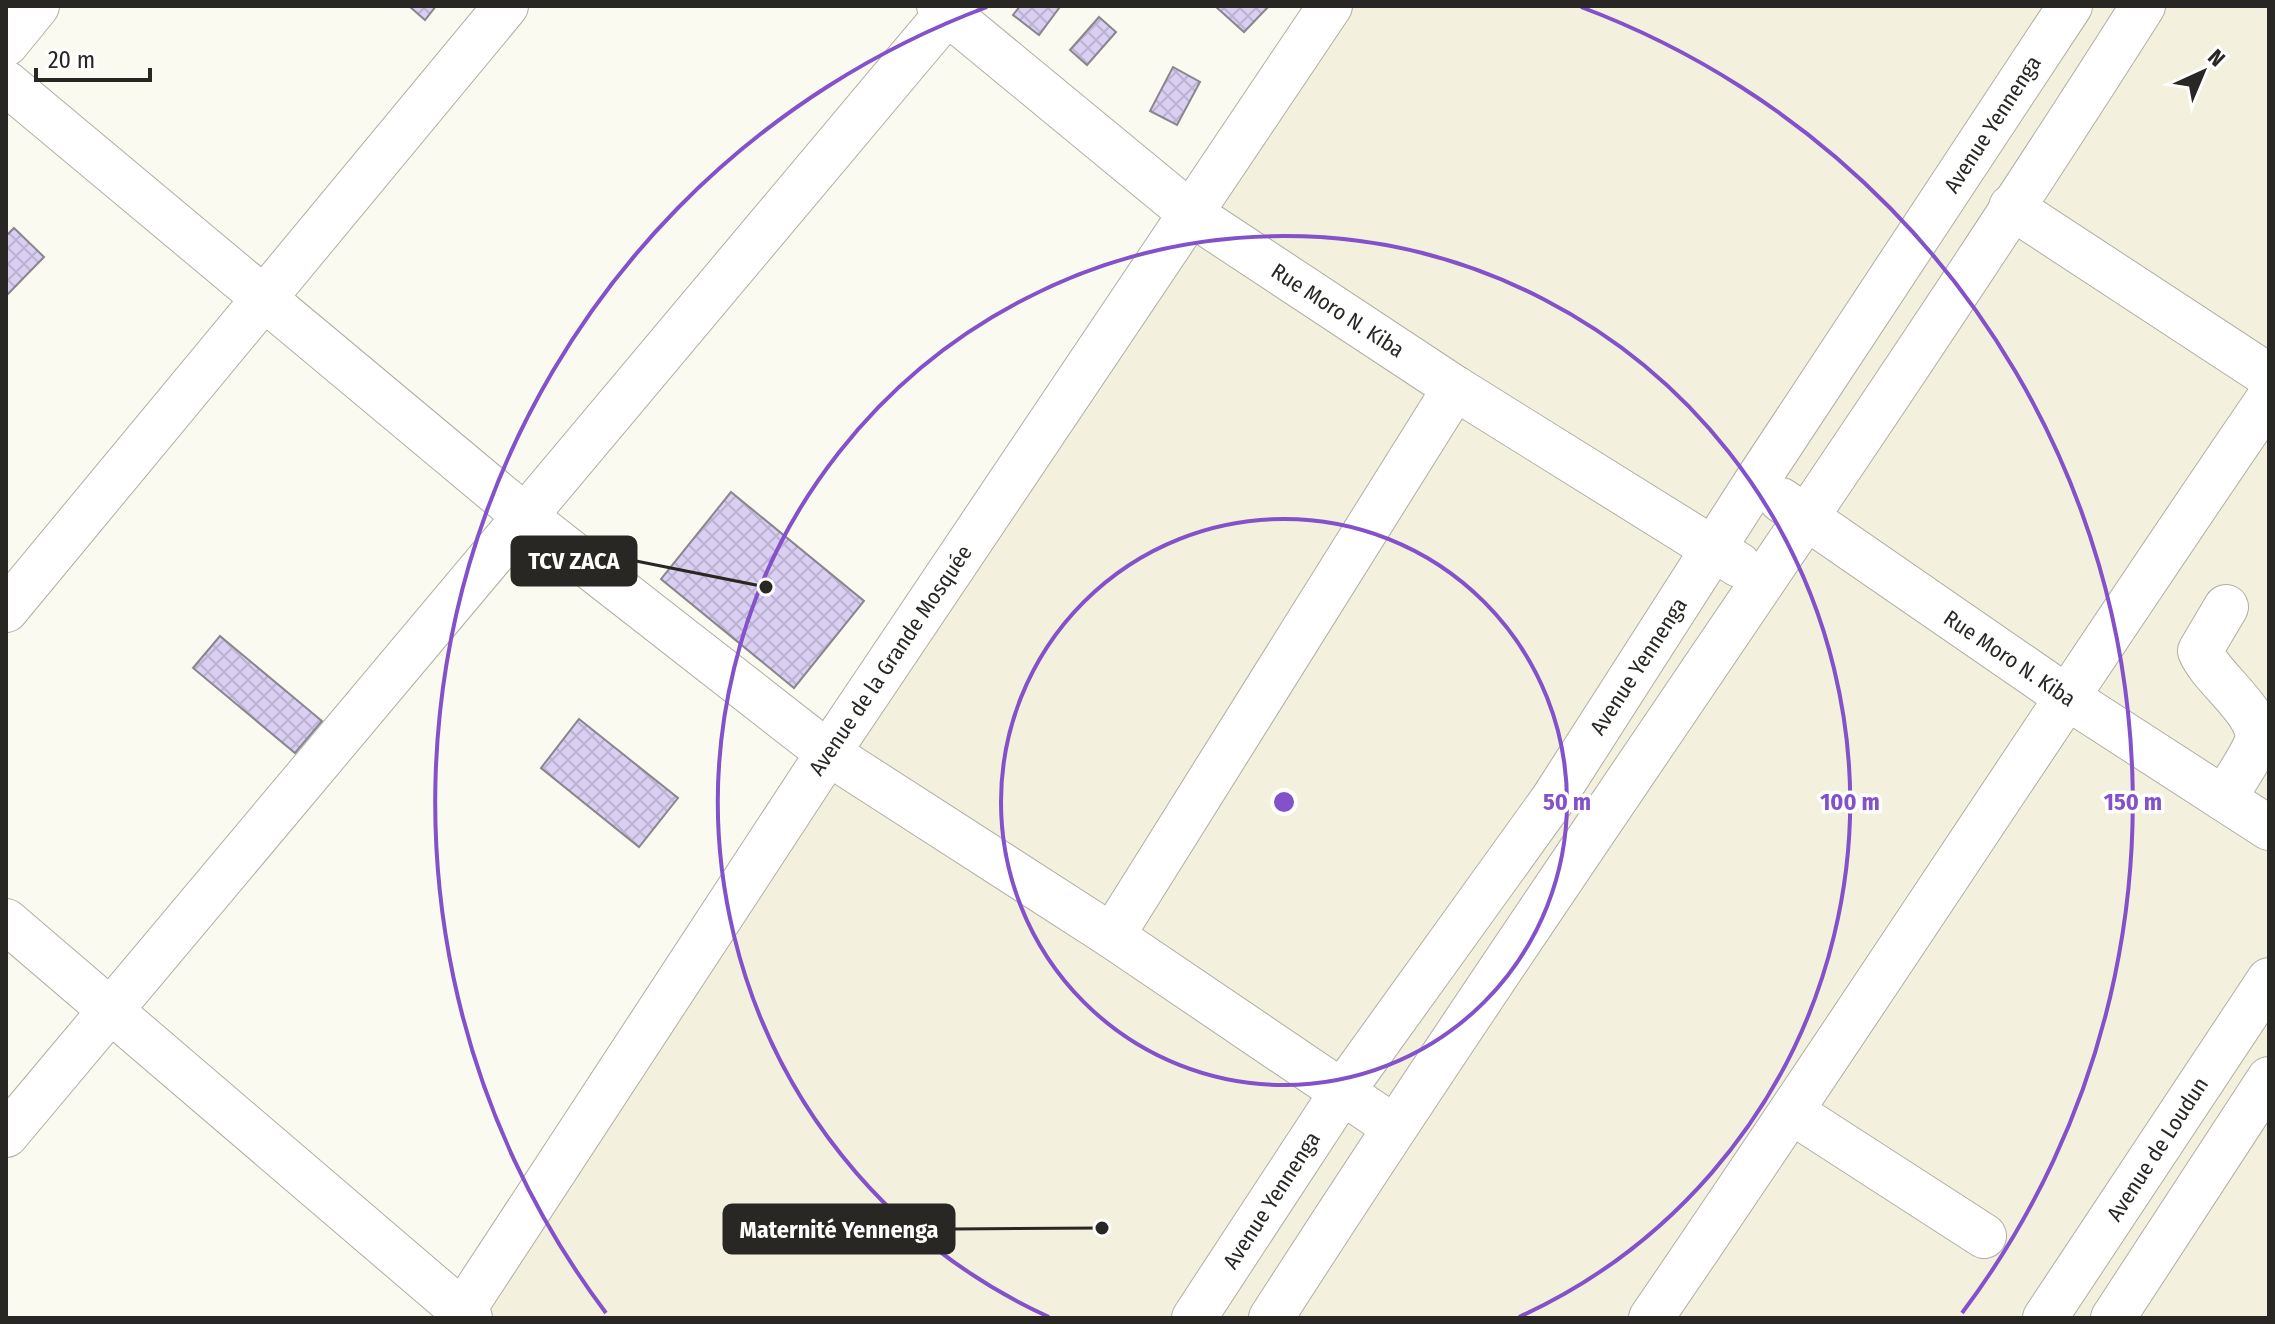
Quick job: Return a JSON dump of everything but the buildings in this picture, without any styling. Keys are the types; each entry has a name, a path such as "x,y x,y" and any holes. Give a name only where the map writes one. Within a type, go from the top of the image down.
{"street":[{"path":"6,44 37,6"},
{"path":"6,610 506,6"},
{"name":"Avenue de la Grande Mosquée","path":"463,1316 828,753 1330,6"},
{"path":"1271,1318 1394,1127 1805,518 2143,6"},
{"path":"2067,7 2120,43"},
{"name":"Avenue Yennenga","path":"1194,1318 1342,1092 1553,799 2067,7"},
{"path":"6,1135 527,518 946,8"},
{"name":"Rue Moro N. Kiba","path":"946,8 1190,213 1455,388 1714,548 1761,581"},
{"path":"6,83 527,518 828,753 1112,936 1394,1127"},
{"path":"2011,207 2269,376"},
{"path":"1112,936 1455,388"},
{"path":"1651,1318 1792,1112 2065,696 2269,398"},
{"name":"Rue Moro N. Kiba","path":"1756,482 2065,696 2269,828"},
{"path":"2224,799 2258,741 2256,721 2206,667 2200,651 2226,607"},
{"path":"6,921 463,1316"},
{"name":"Avenue de Loudun","path":"2045,1318 2269,980"},
{"path":"2113,1318 2269,1079"},
{"path":"1792,1112 1984,1236"}],"shaded area":[{"path":"1330,6 2269,6 2269,1318 458,1318"}],"place":[{"name":"TCV ZACA","path":"766,587"},
{"name":"Maternité Yennenga","path":"1102,1228"}]}
